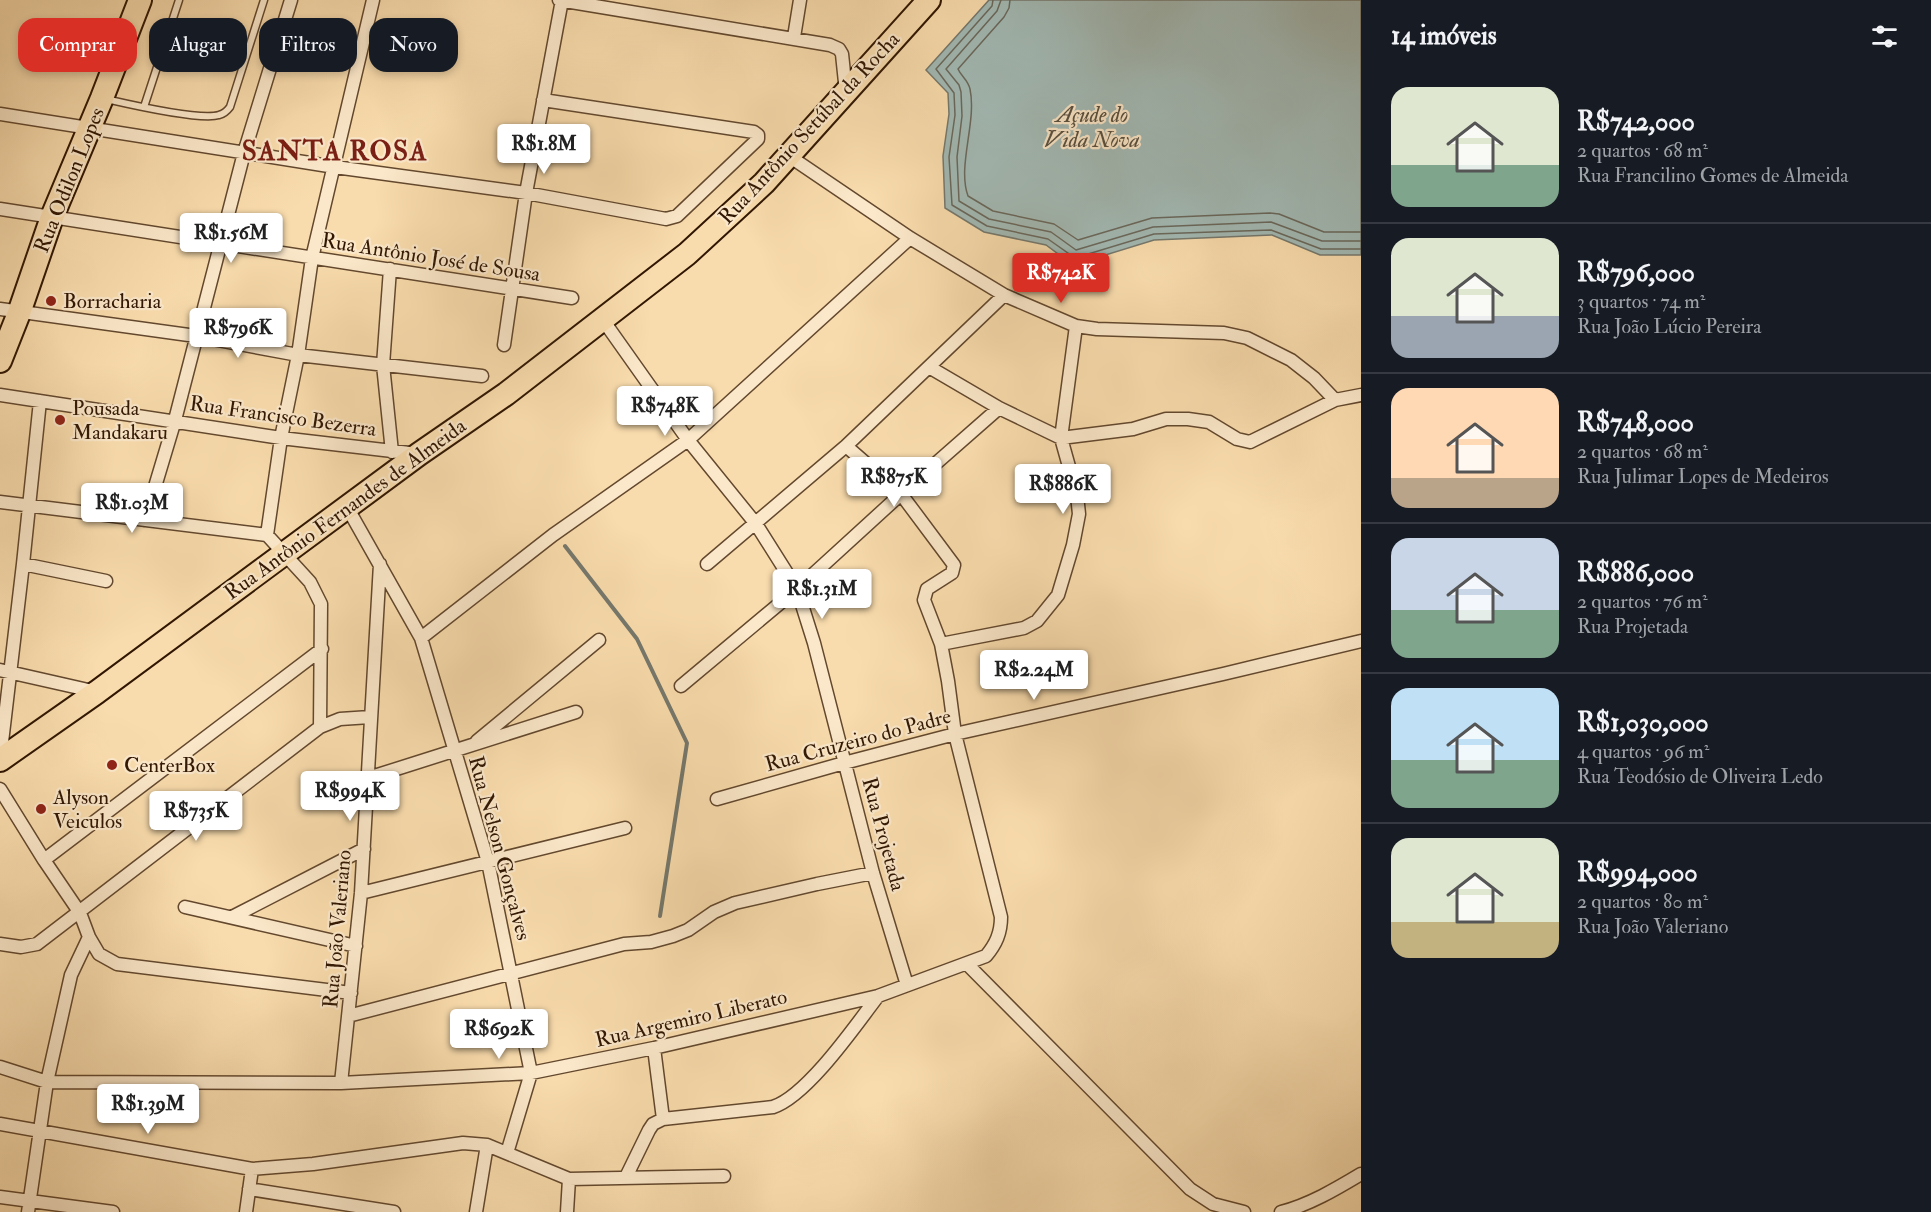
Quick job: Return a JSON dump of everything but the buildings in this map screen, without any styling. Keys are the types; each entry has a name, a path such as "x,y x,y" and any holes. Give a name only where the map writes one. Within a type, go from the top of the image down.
{"highway":[{"name":"Rua Odilon Lopes","path":"0,362 10,311 102,98 140,0"},
{"name":"Rua Antônio Setúbal da Rocha","path":"687,254 764,183 929,0"},
{"name":"Rua Antônio Fernandes de Almeida","path":"0,760 97,692 419,454 506,394 687,254"}],"street":[{"path":"145,520 175,420 244,153 291,0"},
{"path":"267,535 312,258 372,0"},
{"path":"504,345 510,288 561,0 794,37 830,45 839,49 842,54 846,93"},
{"path":"794,37 800,0"},
{"path":"0,114 334,167 526,193 666,219 677,216 757,142 758,135 754,132 543,100"},
{"path":"789,156 910,238 1004,295 1076,326 1097,329 1224,333 1247,338 1291,360 1314,378 1335,400"},
{"name":"Rua Antônio José de Sousa","path":"0,209 572,298"},
{"path":"421,638 553,535 688,440 910,238"},
{"path":"390,270 382,365 392,452"},
{"path":"707,564 846,446 1004,295"},
{"path":"10,311 196,336 298,354 482,376"},
{"name":"Rua Projetada","path":"603,320 688,440 756,524 797,589 814,643 873,873 907,985"},
{"path":"940,644 1024,628 1037,621 1058,595 1073,545 1079,514 1077,495 1061,438 1076,326"},
{"path":"930,367 999,408 1061,438 1133,429 1166,419 1188,419 1209,422 1237,439 1250,442 1335,400 1361,395"},
{"name":"Rua Francisco Bezerra","path":"0,395 281,438 419,454"},
{"path":"0,760 6,671 23,564 40,401"},
{"path":"681,686 797,589 999,408"},
{"path":"846,446 901,494"},
{"name":"Rua Argemiro Liberato","path":"0,1067 47,1082 341,1083 531,1073 654,1048 878,996 986,956 993,948 1001,930 1001,917 955,734 948,681 940,644 924,600 927,589 952,573 954,565 901,494"},
{"path":"0,502 267,535 310,582 321,604 320,727"},
{"name":"Rua Nelson Gonçalves","path":"348,507 421,638 488,862 531,1073 507,1153"},
{"name":"Rua João Valeriano","path":"341,1083 361,893 380,563"},
{"path":"23,564 106,581"},
{"path":"471,745 599,640"},
{"name":"Rua Cruzeiro do Padre","path":"717,799 955,734 1212,677 1361,640"},
{"path":"44,860 322,649"},
{"path":"6,671 97,692"},
{"path":"368,778 576,712"},
{"path":"0,944 21,947 38,944 320,727 340,719 370,717"},
{"path":"0,789 80,913 89,937 99,954 117,964 351,993"},
{"path":"361,893 625,828"},
{"path":"232,917 364,849"},
{"path":"348,1016 624,944 662,940 688,930 714,912 735,903 873,873"},
{"path":"185,907 356,946"},
{"path":"29,1207 47,1082 71,975 89,937"},
{"path":"967,964 1190,1189 1213,1204 1244,1212"},
{"path":"626,1177 649,1130 653,1124 663,1119 773,1107 791,1098 844,1042 878,996"},
{"path":"654,1048 663,1119"},
{"path":"0,1124 252,1169 314,1164 463,1143 487,1146 569,1179 724,1176"},
{"path":"476,1212 487,1146"},
{"path":"246,1212 252,1169"},
{"path":"1281,1212 1333,1191 1361,1174"},
{"path":"567,1212 569,1179"},
{"path":"249,1189 394,1212"},
{"path":"0,1197 29,1207 113,1212"}],"lane":[{"path":"144,107 179,0"},
{"path":"102,98 203,117 225,113 230,107 264,0"}],"water":[{"name":"Açude do Vida Nova","path":"989,0 1361,0 1361,255 1320,255 1272,235 1154,240 1073,265 1046,245 984,232 945,208 943,156 949,114 948,93 926,70"}],"waterway":[{"path":"565,546 637,639 687,743 660,916"}],"place":[{"name":"Borracharia","path":"51,301"},
{"name":"Pousada Mandakaru","path":"60,420"},
{"name":"CenterBox","path":"112,765"},
{"name":"Alyson Veiculos","path":"41,809"}],"district":[{"name":"SANTA ROSA","path":"335,151"}]}
